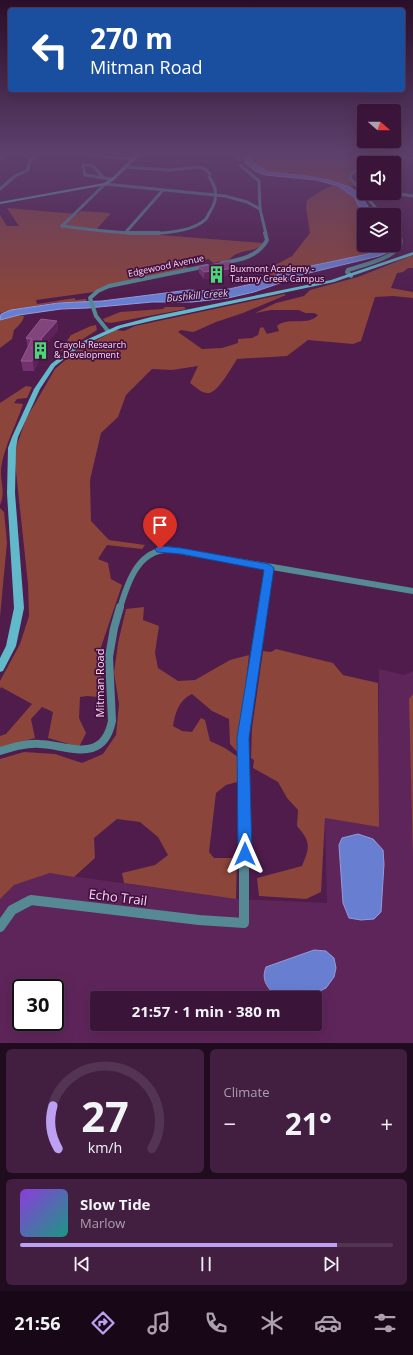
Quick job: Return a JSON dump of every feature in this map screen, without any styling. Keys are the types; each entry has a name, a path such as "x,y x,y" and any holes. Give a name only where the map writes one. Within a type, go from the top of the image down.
{"main road":[{"path":"0,668 11,646 19,608 10,466 11,453 15,437 40,383 53,365 79,345 108,331 138,321 319,284 351,276 413,253"}],"street":[{"path":"85,204 62,226 126,232 160,233 182,231 202,223 210,214 213,204"},
{"path":"126,232 151,204"},
{"path":"249,204 260,209"},
{"name":"Edgewood Avenue","path":"218,264 251,254 266,244 267,240 260,204"},
{"path":"351,276 347,272 348,270 384,258 396,252"},
{"name":"Edgewood Avenue","path":"108,331 95,316 90,298 98,291 109,286 212,265"},
{"name":"Mitman Road","path":"0,751 16,747 42,744 76,751 96,746 104,738 111,724 110,656 113,630 133,574 141,560 148,554 160,549 413,591"},
{"name":"Echo Trail","path":"0,927 6,916 18,904 31,900 199,920 244,923 245,846 243,738 269,568"}],"shaded area":[{"path":"306,204 358,204 360,208 357,208 357,252 371,252 368,254 287,271 269,277 268,269 292,256 310,233"},
{"path":"7,208 77,214 81,211 111,213 96,230 262,243 262,245 254,249 241,252 230,259 213,263 209,259 184,264 188,268 94,292 36,300 37,304 75,298 75,300 86,299 87,302 58,302 0,313 0,215 7,226 19,226"},
{"path":"413,255 413,268 408,268 403,272 397,273 391,288 413,292 413,298 393,296 375,297 361,341 353,344 308,340 287,356 237,359 220,384 213,392 209,393 201,391 190,383 198,366 172,370 152,369 126,395 118,417 101,433 90,480 91,521 109,540 145,545 142,549 107,545 98,559 108,563 111,579 122,585 101,647 101,690 105,707 98,697 80,697 79,718 86,733 79,747 48,738 53,712 42,707 31,719 35,738 0,748 0,736 6,734 32,704 1,687 0,689 0,681 20,644 29,616 28,584 14,453 26,419 55,369 77,350 116,330 124,331 135,326 284,294 286,295 196,331 181,330 178,332 202,349 222,348 238,343 238,339 252,338 258,335 260,328 263,327 267,334 279,331 277,326 282,323 314,319 318,315 314,313 305,313 299,310 271,310 255,313 276,303 304,296 310,290 358,277"},
{"path":"165,307 184,307 186,309 111,323 105,322 103,319 120,312 163,309"},
{"path":"17,315 24,316 23,320 14,330 12,339 0,348 0,320"},
{"path":"96,325 97,330 64,351 60,351 71,335"},
{"path":"26,386 32,387 27,398 17,399 14,403 23,404 7,444 1,469 3,496 0,505 0,403"},
{"path":"0,508 4,512 7,542 0,617"},
{"path":"144,607 143,620 159,626 155,653 158,668 178,681 195,680 230,660 249,655 238,753 230,744 229,719 212,711 192,694 178,707 173,726 182,731 192,732 201,718 205,720 210,741 225,748 238,757 237,782 226,785 216,793 209,852 214,858 237,858 236,899 124,883 122,873 155,865 168,855 158,837 140,822 117,819 94,838 95,858 74,877 50,873 14,885 0,899 0,759 24,752 55,754 82,763 103,754 116,735 119,704 114,673 118,643 126,609"},
{"path":"276,649 333,663 343,675 378,683 379,827 325,818 321,892 306,899 259,896 257,878 302,866 308,849 305,836 297,826 298,810 287,798 278,782 253,768 254,760 251,758 252,728 263,651 271,652"},
{"path":"379,669 404,675 413,671 413,1043 0,1043 0,899 14,885 50,873 236,899 327,903 325,818 379,827"},
{"path":"413,694 413,859 409,699"}],"water":[{"path":"358,204 366,204 369,208 360,208"},
{"name":"Bushkill Creek","path":"371,252 387,252 379,256 309,273 254,292 228,298 192,302 152,302 61,309 19,315 0,320 1,314 11,310 58,303 102,301 189,290 206,291 229,289 256,283 287,271 368,254"},
{"path":"358,834 373,839 383,850 384,864 381,912 374,919 361,920 349,918 343,903 339,845 342,838"},
{"path":"314,950 326,951 334,958 336,968 334,977 326,988 320,991 271,991 264,976 266,967"}],"building":[{"path":"229,261 236,268 204,272 199,267"},
{"path":"41,319 57,321 41,339 42,340 31,348 38,349 32,361 21,361 32,339 26,338"}],"place":[{"name":"Buxmont Academy - Tatamy Creek Campus","path":"217,274"},
{"name":"Crayola Research & Development","path":"41,350"}],"route":[{"path":"160,549 181,551 269,568 243,738 242,756 245,854"}]}
